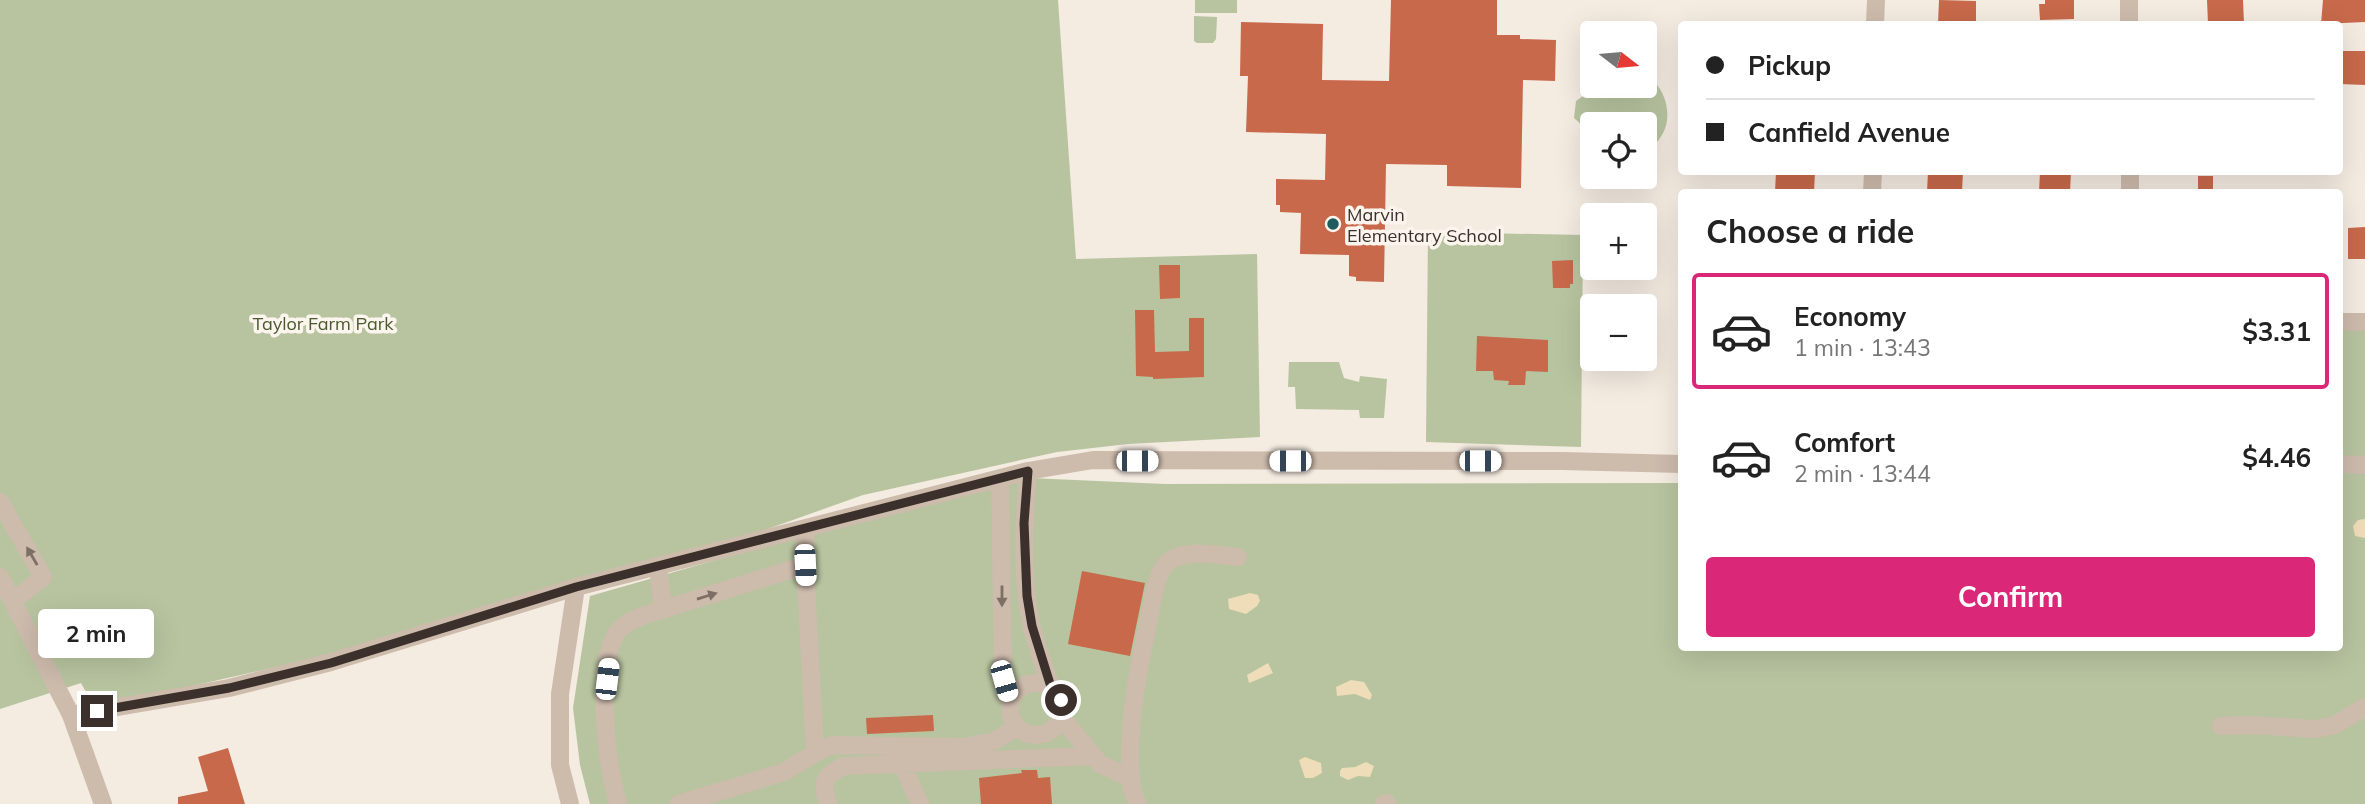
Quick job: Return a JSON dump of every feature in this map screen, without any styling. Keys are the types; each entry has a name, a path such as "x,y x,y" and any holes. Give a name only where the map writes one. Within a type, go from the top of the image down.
{"street":[{"path":"1875,21 1876,0"},
{"path":"2129,0 2129,21"},
{"path":"2343,323 2365,322"},
{"path":"71,715 241,685 331,663 576,587 1028,471 1093,460 1678,464"},
{"path":"2343,464 2365,465"},
{"path":"1000,479 1003,669 1010,702 1009,711 1017,727 1024,733 1042,735 1057,725 1061,717 1061,700 1051,687 1032,626 1027,596 1024,523 1028,471"},
{"path":"0,502 44,577 13,601"},
{"path":"805,529 815,752"},
{"path":"1002,548 1025,548"},
{"path":"1138,804 1132,793 1130,756 1136,676 1154,592 1165,565 1180,555 1238,557"},
{"path":"618,804 607,752 605,718 610,649 617,632 627,622 663,609 805,565"},
{"path":"658,566 663,609"},
{"path":"0,577 71,715 103,804"},
{"path":"570,804 560,765 560,694 576,587"},
{"path":"1010,702 1019,688 1027,684 1035,682 1051,687"},
{"path":"2221,726 2316,729 2335,725 2365,707"},
{"path":"1061,717 1100,764 1131,778"},
{"path":"678,804 784,772 815,752 832,746 965,747 993,741 1017,727"},
{"path":"828,804 823,787 828,775 843,766 1093,756"},
{"path":"902,764 920,804"}],"green space":[{"name":"Taylor Farm Park","path":"0,0 1058,0 1076,259 1257,254 1260,437 1128,444 1057,452 863,495 717,547 303,661 95,708 81,683 0,709"},
{"path":"1195,0 1237,0 1237,13 1195,13"},
{"path":"1194,16 1217,17 1216,39 1213,43 1194,41"},
{"path":"1657,85 1666,102 1666,127 1657,142 1657,112 1580,112 1580,123 1574,118 1576,101 1580,98 1657,98"},
{"path":"1428,232 1580,235 1580,280 1583,280 1582,294 1580,294 1581,447 1426,442"},
{"path":"2343,329 2365,329 2365,804 590,804 580,765 573,708 590,596 881,513 1030,478 1165,484 1678,483 1678,651 2343,651"},
{"path":"1289,362 1339,362 1344,378 1359,382 1360,376 1387,379 1384,418 1360,418 1359,410 1296,409 1295,387 1288,387"}],"sand":[{"path":"2365,519 2365,538 2355,536 2353,526 2358,520"},
{"path":"1250,593 1258,595 1260,601 1257,606 1246,614 1229,609 1228,599"},
{"path":"1268,663 1273,673 1249,683 1247,675"},
{"path":"1351,680 1364,682 1372,695 1370,700 1355,694 1337,696 1336,687"},
{"path":"1305,757 1321,763 1322,773 1313,778 1305,778 1299,760"},
{"path":"1366,762 1374,766 1370,777 1358,776 1348,780 1340,776 1342,768 1355,767"}],"building":[{"path":"1391,0 1497,0 1497,35 1556,40 1555,81 1523,80 1521,188 1447,186 1447,165 1386,164 1384,282 1356,281 1356,277 1349,276 1349,255 1300,254 1301,213 1280,212 1280,205 1276,205 1276,179 1325,180 1326,134 1246,132 1248,76 1240,76 1241,22 1323,24 1322,80 1389,81"},
{"path":"1939,0 1976,1 1976,21 1938,21"},
{"path":"2045,0 2074,0 2074,19 2040,20 2039,4 2045,4"},
{"path":"2207,0 2243,0 2244,21 2208,21"},
{"path":"2323,0 2365,0 2365,22 2321,21"},
{"path":"2343,51 2365,51 2365,85 2343,84"},
{"path":"1776,175 1815,175 1814,189 1775,189"},
{"path":"1928,175 1963,175 1962,189 1927,189"},
{"path":"2040,175 2071,175 2070,189 2039,189"},
{"path":"2198,176 2213,176 2213,189 2198,189"},
{"path":"2365,227 2365,259 2348,259 2348,228"},
{"path":"1573,260 1573,284 1570,284 1570,288 1553,288 1552,261"},
{"path":"1159,265 1180,265 1180,298 1160,299"},
{"path":"1135,310 1154,310 1155,352 1189,351 1189,318 1204,318 1204,377 1153,379 1136,376"},
{"path":"1477,336 1548,340 1548,372 1526,371 1525,385 1508,385 1509,381 1494,380 1493,371 1476,371"},
{"path":"1082,571 1145,583 1130,656 1068,644"},
{"path":"933,715 934,731 867,734 866,718"},
{"path":"228,748 245,804 178,804 178,797 208,791 198,757"},
{"path":"1021,770 1037,770 1038,778 1050,777 1052,804 981,804 979,778 1022,773"}],"place":[{"name":"Marvin Elementary School","path":"1333,224"}],"route":[{"path":"97,711 229,688 331,663 576,587 1028,471 1024,523 1027,596 1032,626 1051,687 1061,700"}]}
